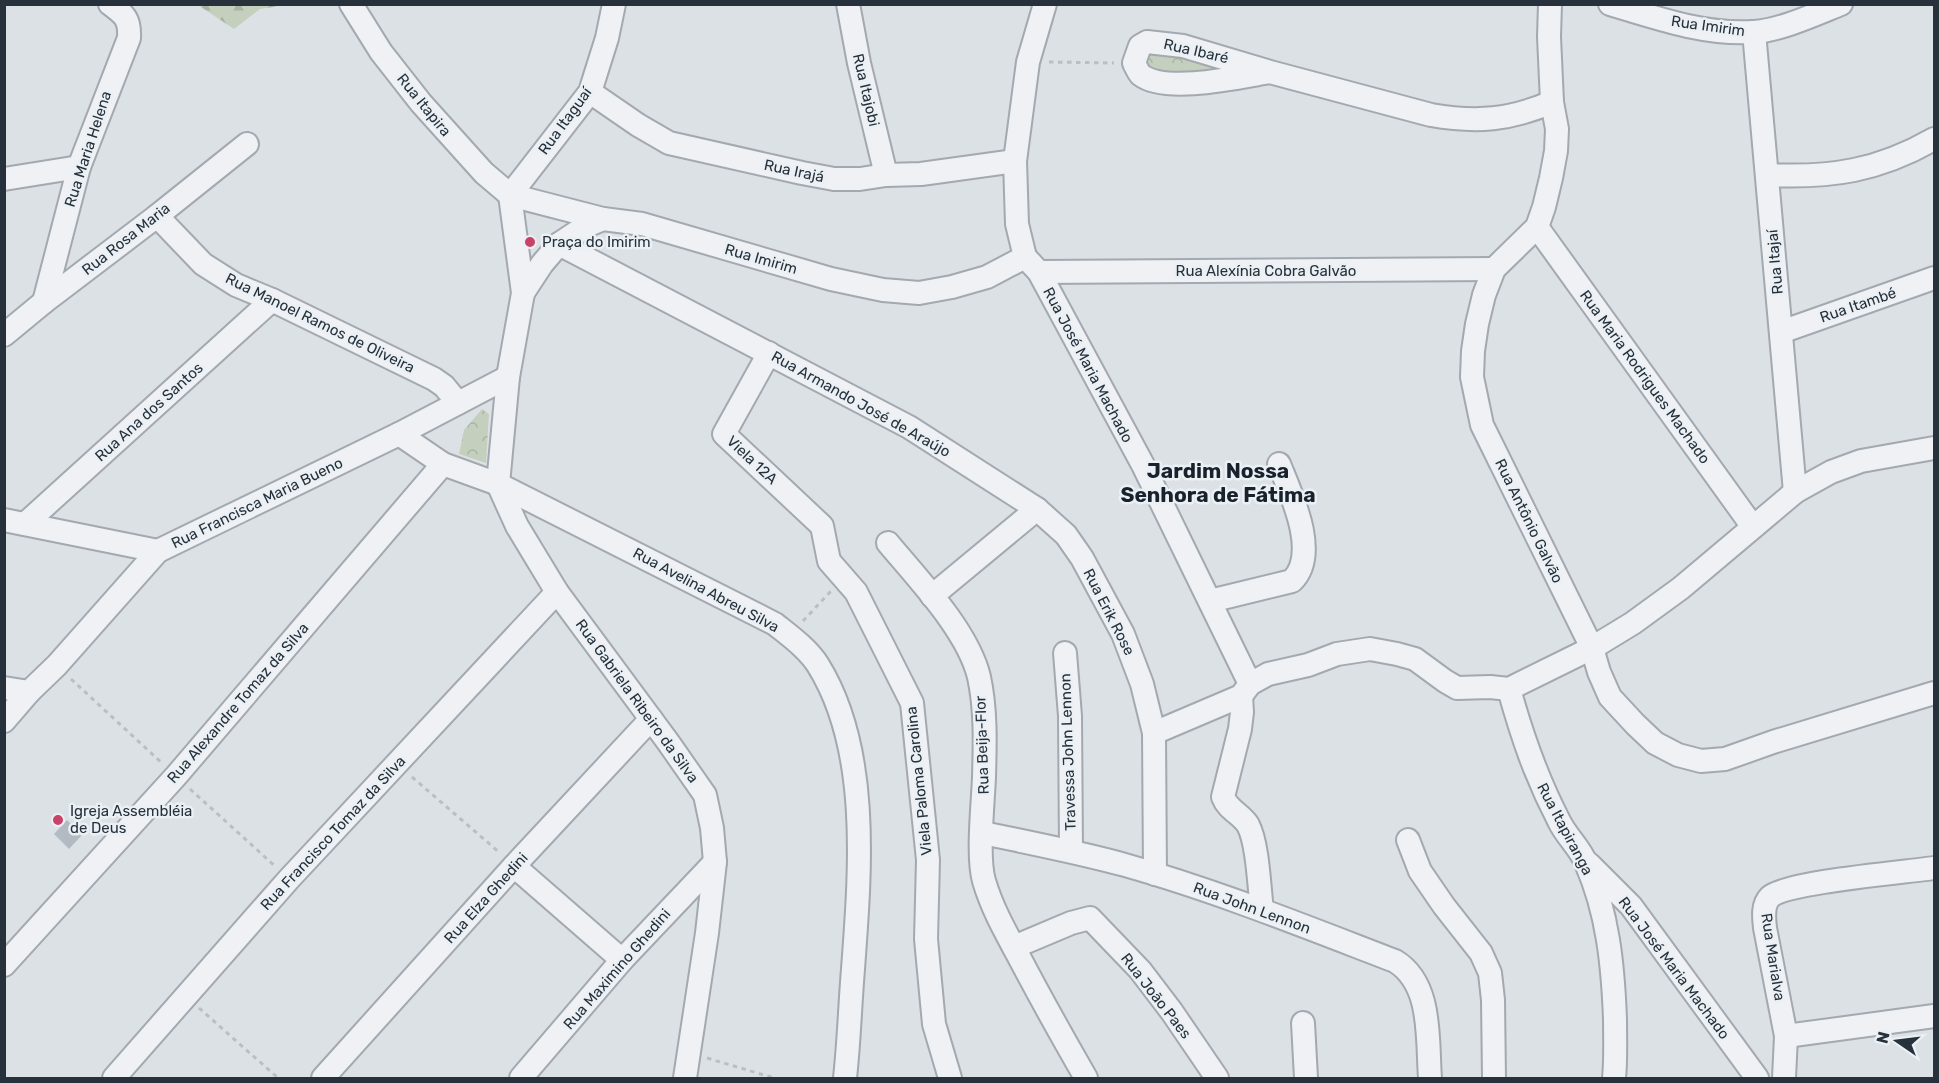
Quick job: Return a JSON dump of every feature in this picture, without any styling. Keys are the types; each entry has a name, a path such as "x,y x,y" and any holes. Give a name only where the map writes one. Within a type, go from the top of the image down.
{"street":[{"name":"Rua Maria Helena","path":"44,302 79,167 129,38 129,24 123,14 110,4"},
{"name":"Rua Itapira","path":"351,4 381,52 421,103 484,173 510,195 603,219"},
{"name":"Rua Itaguaí","path":"510,195 590,92 608,38 614,4"},
{"name":"Rua Itajobi","path":"848,4 859,63 886,175"},
{"path":"1032,265 1017,224 1015,161 1028,62 1045,4"},
{"name":"Rua Antônio Galvão","path":"1550,4 1549,37 1552,102 1557,129 1556,151 1544,207 1537,227 1494,269 1484,295 1473,351 1472,377 1482,425 1592,648 1610,697 1654,743 1677,755 1701,761 1725,759 1773,742 1935,693"},
{"name":"Rua Imirim","path":"1610,4 1687,26 1754,32 1795,22 1841,4"},
{"name":"Rua Itajaí","path":"1754,32 1795,492"},
{"name":"Rua Ibaré","path":"1270,72 1186,84 1166,83 1150,80 1139,74 1134,63 1140,46 1147,42 1184,46 1270,72 1431,115 1458,120 1490,120 1527,113 1552,102"},
{"name":"Rua Irajá","path":"590,92 669,143 834,179 921,174 1015,161"},
{"path":"1767,175 1799,177 1837,174 1870,167 1911,152 1935,139"},
{"name":"Rua Rosa Maria","path":"4,335 247,144"},
{"path":"4,179 79,167"},
{"path":"498,484 508,376 523,293 510,195"},
{"name":"Rua Manoel Ramos de Oliveira","path":"157,216 203,264 236,285 272,300 434,379 444,386 458,403"},
{"path":"523,293 542,264 559,244 586,226 603,219"},
{"name":"Rua Imirim","path":"603,219 642,224 831,279 883,290 920,293 952,287 1032,265"},
{"name":"Rua Maria Rodrigues Machado","path":"1537,227 1753,527"},
{"name":"Rua Armando José de Araújo","path":"559,244 909,427 1037,509"},
{"name":"Rua Alexínia Cobra Galvão","path":"1032,265 1494,269"},
{"name":"Rua José Maria Machado","path":"1032,265 1143,465 1210,601 1245,690"},
{"name":"Rua Itambé","path":"1781,332 1935,278"},
{"name":"Rua Ana dos Santos","path":"15,522 272,300"},
{"name":"Viela 12A","path":"769,353 724,434 822,526"},
{"name":"Rua Francisca Maria Bueno","path":"4,721 158,551 399,434 508,376"},
{"name":"Rua Avelina Abreu Silva","path":"399,434 442,464 498,484 766,620 789,636 817,664 838,706 855,775 859,889 849,1078"},
{"path":"1154,733 1245,690 1268,675 1308,665 1337,654 1370,650 1397,654 1415,659 1457,688 1509,689 1592,648 1633,623 1681,588 1795,492 1831,472 1861,461 1935,448"},
{"name":"Rua Alexandre Tomaz da Silva","path":"4,965 176,776 442,464"},
{"path":"1210,601 1292,581 1298,575 1303,557 1301,520 1279,464"},
{"name":"Rua Gabriela Ribeiro da Silva","path":"498,484 517,526 557,592 705,795 712,828 715,862 686,1078"},
{"path":"932,596 1037,509"},
{"name":"Rua Erik Rose","path":"1037,509 1066,535 1082,558 1119,625 1142,684 1154,733 1155,874"},
{"path":"15,522 158,551"},
{"name":"Viela Paloma Carolina","path":"822,526 829,561 856,592 912,703 928,860 926,939 934,1024 950,1078"},
{"name":"Rua Beija-Flor","path":"888,543 932,596 965,642 978,676 984,741 983,879 995,911 1043,1004 1086,1078"},
{"name":"Rua Francisco Tomaz da Silva","path":"114,1078 289,879 557,592"},
{"name":"Travessa John Lennon","path":"1065,653 1070,716 1071,851"},
{"path":"4,688 29,692"},
{"name":"Rua Itapiranga","path":"1509,689 1528,754 1562,827 1586,861 1600,903 1608,936 1613,976 1616,1064 1614,1078"},
{"path":"1245,690 1240,729 1223,797 1226,804 1248,825 1253,843 1262,910"},
{"name":"Rua Elza Ghedini","path":"323,1078 651,718"},
{"name":"Rua John Lennon","path":"982,833 1071,851 1155,874 1262,910 1395,961 1404,966 1414,979 1425,1008 1430,1078"},
{"path":"1408,840 1420,871 1481,953 1490,973 1493,1000 1494,1078"},
{"name":"Rua José Maria Machado","path":"1586,861 1631,906 1757,1078"},
{"name":"Rua Maximino Ghedini","path":"521,1078 622,960 715,862"},
{"path":"514,866 622,960"},
{"name":"Rua Marialva","path":"1784,1078 1786,1036 1765,928 1765,904 1768,899 1773,894 1797,887 1935,868"},
{"name":"Rua João Paes","path":"1014,947 1071,923 1090,918 1140,970 1217,1078"},
{"path":"1786,1036 1935,1016"},
{"path":"1303,1023 1306,1078"}],"path":[{"path":"1028,62 1134,63"},
{"path":"789,636 844,577"},
{"path":"57,665 289,879"},
{"path":"397,764 514,866"},
{"path":"186,996 278,1078"},
{"path":"690,1053 774,1078"}],"green space":[{"path":"198,5 286,5 260,9 234,29"},
{"path":"1167,51 1240,69 1194,77 1150,74 1142,58 1149,52"},
{"path":"482,409 489,414 486,463 459,454 464,430"}],"building":[{"name":"Igreja Assembléia de Deus","path":"67,820 82,835 69,849 54,834"}],"place":[{"name":"Praça do Imirim","path":"530,242"},
{"name":"Igreja Assembléia de Deus","path":"58,820"}],"district":[{"name":"Jardim Nossa Senhora de Fátima","path":"1218,482"}]}
